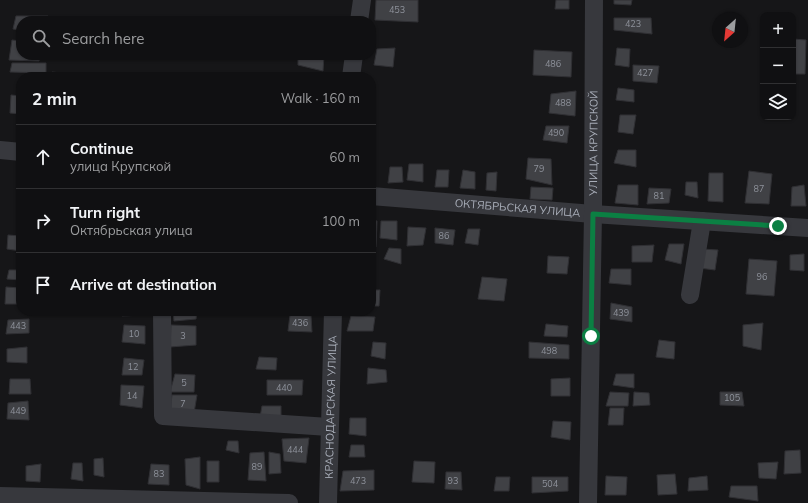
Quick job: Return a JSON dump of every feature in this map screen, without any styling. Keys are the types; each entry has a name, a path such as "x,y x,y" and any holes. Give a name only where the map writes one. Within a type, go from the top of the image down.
{"street":[{"path":"360,16 362,0"},
{"name":"УЛИЦА КРУПСКОЙ","path":"588,503 593,214 594,0"},
{"path":"352,72 353,60"},
{"path":"0,150 16,152"},
{"name":"ОКТЯБРЬСКАЯ УЛИЦА","path":"376,196 593,214 808,228"},
{"path":"690,295 702,221"},
{"path":"162,316 163,416 329,427"},
{"name":"КРАСНОДАРСКАЯ УЛИЦА","path":"328,503 333,316"},
{"path":"0,496 289,503"}],"building":[{"path":"376,0 418,0 418,22 376,20"},
{"path":"556,0 569,0 569,9 555,9"},
{"path":"614,0 632,0 631,5 614,4"},
{"path":"16,16 16,29 13,29"},
{"path":"614,18 651,18 652,34 614,30"},
{"path":"796,39 806,40 805,74 796,74"},
{"path":"12,40 16,40 16,60 39,60 39,61 9,60"},
{"path":"395,48 393,67 374,65 377,49"},
{"path":"617,48 630,49 629,67 615,65"},
{"path":"534,50 572,52 571,77 533,75"},
{"path":"298,60 324,60 323,71 298,65"},
{"path":"12,63 46,63 46,72 10,72"},
{"path":"633,65 659,66 657,83 633,81"},
{"path":"618,88 634,90 634,102 616,100"},
{"path":"576,91 575,116 549,113 551,94"},
{"path":"11,95 16,96 16,114 10,113"},
{"path":"620,115 636,115 633,134 618,132"},
{"path":"546,126 569,126 567,143 543,140"},
{"path":"618,150 636,150 636,167 614,163"},
{"path":"528,158 551,159 552,185 526,179"},
{"path":"409,164 423,164 423,182 407,180"},
{"path":"390,167 402,167 403,182 388,183"},
{"path":"437,170 449,170 448,187 435,187"},
{"path":"463,170 475,172 475,189 460,188"},
{"path":"749,171 772,174 769,204 745,203"},
{"path":"497,172 496,191 486,190 487,173"},
{"path":"709,173 723,173 723,202 708,201"},
{"path":"686,182 697,182 698,198 685,195"},
{"path":"618,185 638,185 638,205 615,203"},
{"path":"804,185 806,206 791,206 792,187"},
{"path":"531,187 553,188 552,200 530,199"},
{"path":"649,188 671,189 669,203 647,204"},
{"path":"376,221 377,221 376,247"},
{"path":"381,221 397,221 397,240 380,238"},
{"path":"408,227 426,228 423,245 407,246"},
{"path":"435,228 455,230 453,245 435,243"},
{"path":"468,229 480,229 478,245 465,243"},
{"path":"8,235 16,236 16,250 7,249"},
{"path":"669,244 684,244 681,264 665,260"},
{"path":"654,245 652,262 632,262 632,246"},
{"path":"389,248 401,249 401,264 384,259"},
{"path":"702,249 718,250 715,270 699,268"},
{"path":"804,254 804,271 790,270 790,255"},
{"path":"548,256 569,257 567,274 547,273"},
{"path":"749,259 777,261 774,296 746,294"},
{"path":"611,269 631,269 631,285 609,283"},
{"path":"9,270 16,270 16,280 7,279"},
{"path":"482,277 507,279 504,301 478,299"},
{"path":"6,287 16,288 16,304 5,304"},
{"path":"376,290 380,290 379,306 376,306"},
{"path":"611,303 632,307 632,322 610,319"},
{"path":"174,316 196,316 196,319 174,321"},
{"path":"290,316 311,316 312,332 288,331"},
{"path":"351,316 375,317 373,331 347,331"},
{"path":"29,319 29,333 6,334 8,320"},
{"path":"763,323 761,350 743,346 743,325"},
{"path":"546,324 568,326 567,337 544,336"},
{"path":"124,325 145,326 145,344 122,342"},
{"path":"171,325 196,326 196,345 170,347"},
{"path":"659,340 675,342 674,359 656,357"},
{"path":"373,342 386,343 385,359 371,356"},
{"path":"529,342 569,345 569,359 529,358"},
{"path":"27,347 27,363 7,362 7,349"},
{"path":"259,357 277,358 276,370 256,369"},
{"path":"124,358 144,360 142,375 122,375"},
{"path":"368,368 386,370 387,382 367,384"},
{"path":"175,374 195,375 194,392 170,392"},
{"path":"616,374 634,374 634,388 613,385"},
{"path":"570,378 570,396 551,396 551,379"},
{"path":"10,379 30,379 31,394 9,394"},
{"path":"267,380 303,380 302,395 267,395"},
{"path":"121,385 144,386 142,408 120,405"},
{"path":"610,392 629,393 628,406 606,406"},
{"path":"634,392 649,393 650,405 633,406"},
{"path":"720,392 742,392 744,406 720,405"},
{"path":"172,395 197,395 194,413 170,412"},
{"path":"28,401 29,420 7,419 8,403"},
{"path":"262,406 281,406 281,419 260,417"},
{"path":"610,408 624,408 623,425 608,425"},
{"path":"350,418 366,418 366,436 349,434"},
{"path":"553,421 571,422 570,440 551,437"},
{"path":"309,438 306,463 284,461 282,439"},
{"path":"228,441 238,441 239,453 226,450"},
{"path":"351,445 364,445 365,457 349,457"},
{"path":"800,450 801,473 784,474 785,451"},
{"path":"264,452 266,481 248,480 250,453"},
{"path":"269,452 280,454 281,473 269,474"},
{"path":"200,457 200,489 186,485 185,459"},
{"path":"103,458 104,477 94,475 94,459"},
{"path":"207,461 219,461 219,482 207,482"},
{"path":"414,461 435,462 434,483 412,482"},
{"path":"778,462 776,479 759,478 758,463"},
{"path":"73,463 82,463 83,481 71,479"},
{"path":"41,464 40,482 26,481 26,466"},
{"path":"151,464 169,465 169,485 148,484"},
{"path":"374,470 374,490 340,491 343,471"},
{"path":"446,472 461,472 462,490 445,489"},
{"path":"675,474 677,494 658,495 657,475"},
{"path":"606,476 627,477 626,495 605,495"},
{"path":"707,476 708,490 688,491 689,478"},
{"path":"496,477 510,477 509,491 494,491"},
{"path":"532,477 568,477 568,491 532,493"},
{"path":"731,486 757,486 758,501 729,497"}],"route":[{"path":"591,336 593,214 778,226"}]}
